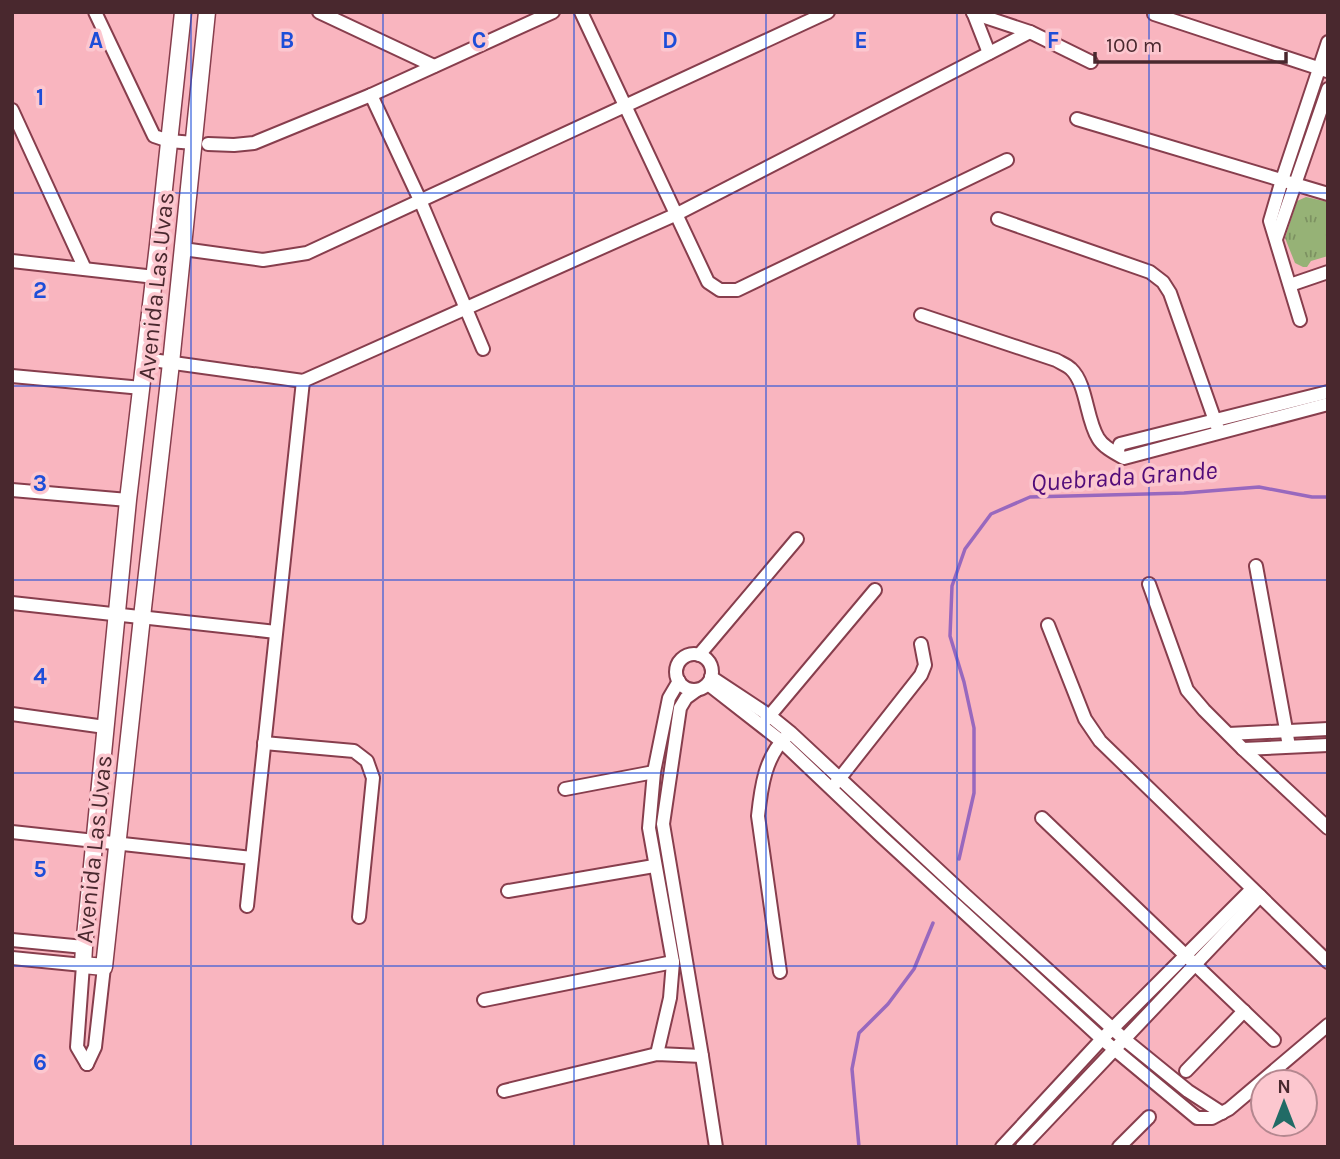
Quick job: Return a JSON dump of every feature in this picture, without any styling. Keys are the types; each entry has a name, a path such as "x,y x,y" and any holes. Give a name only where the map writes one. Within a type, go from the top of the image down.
{"street":[{"path":"95,12 153,136 169,141 234,145 254,143 371,95 553,12"},
{"name":"Avenida Las Uvas","path":"183,12 128,500 82,965 104,967 183,249 201,143 207,12"},
{"path":"319,12 434,66"},
{"path":"581,12 708,282 720,290 737,290 1007,160"},
{"path":"183,249 263,260 307,253 828,12"},
{"path":"973,12 1030,32 1091,62"},
{"path":"973,12 989,53"},
{"path":"1154,14 1324,70"},
{"path":"145,359 303,381 677,214 1030,32"},
{"path":"1300,320 1270,221 1282,180 1324,70 1328,42"},
{"path":"1276,239 1328,89"},
{"path":"371,95 420,200 483,349"},
{"path":"12,110 85,269"},
{"path":"1077,119 1328,194"},
{"path":"998,219 1150,272 1163,282 1170,293 1217,426"},
{"path":"12,261 155,277"},
{"path":"1290,285 1328,272"},
{"path":"921,315 1056,360 1071,368 1078,379 1097,436 1104,446 1124,458 1328,392"},
{"path":"12,376 142,388"},
{"path":"247,906 303,381"},
{"path":"1217,426 1328,404"},
{"path":"12,490 128,500"},
{"path":"699,655 797,539"},
{"path":"1256,566 1289,746"},
{"path":"1149,584 1187,690 1243,749 1328,828"},
{"path":"766,720 875,590"},
{"path":"12,603 276,632"},
{"path":"1048,625 1086,719 1100,741 1328,962"},
{"path":"831,788 921,675 925,665 921,644"},
{"path":"716,1147 663,824 680,708 686,698 705,683 711,666 704,657 693,655 682,660 677,670 679,681 687,688 705,683 766,720 840,778 1124,1039 1188,1091 1222,1114"},
{"path":"657,1054 670,998 673,962 649,828 654,772 668,698 679,681"},
{"path":"12,715 105,727"},
{"path":"1229,734 1328,729"},
{"path":"786,737 862,818 1114,1050 1197,1118 1212,1118 1222,1114 1328,1025"},
{"path":"780,972 758,816 769,761 786,737"},
{"path":"264,743 354,751 367,761 373,778 359,917"},
{"path":"1243,749 1328,745"},
{"path":"565,789 654,772"},
{"path":"862,818 872,808"},
{"path":"1042,818 1274,1040"},
{"path":"12,832 252,858"},
{"path":"508,891 654,866"},
{"path":"1002,1147 1113,1028 1152,999 1256,893"},
{"path":"12,940 84,947"},
{"path":"12,958 82,965 76,1047 88,1064 95,1047 104,967"},
{"path":"484,1000 673,962"},
{"path":"1015,1133 1026,1146 1124,1039 1152,999"},
{"path":"1186,1071 1244,1011"},
{"path":"504,1091 657,1054 702,1056"},
{"path":"1119,1147 1149,1117"}],"green space":[{"path":"1306,197 1328,202 1328,256 1311,261 1307,267 1303,267 1295,263 1285,238 1297,201"}],"waterway":[{"name":"Quebrada Grande","path":"959,859 974,793 974,728 950,636 952,586 965,549 991,514 1030,497 1184,493 1259,487 1312,497 1328,497"},
{"name":"Quebrada Grande","path":"859,1147 852,1069 859,1033 888,1004 914,969 933,923"}]}
